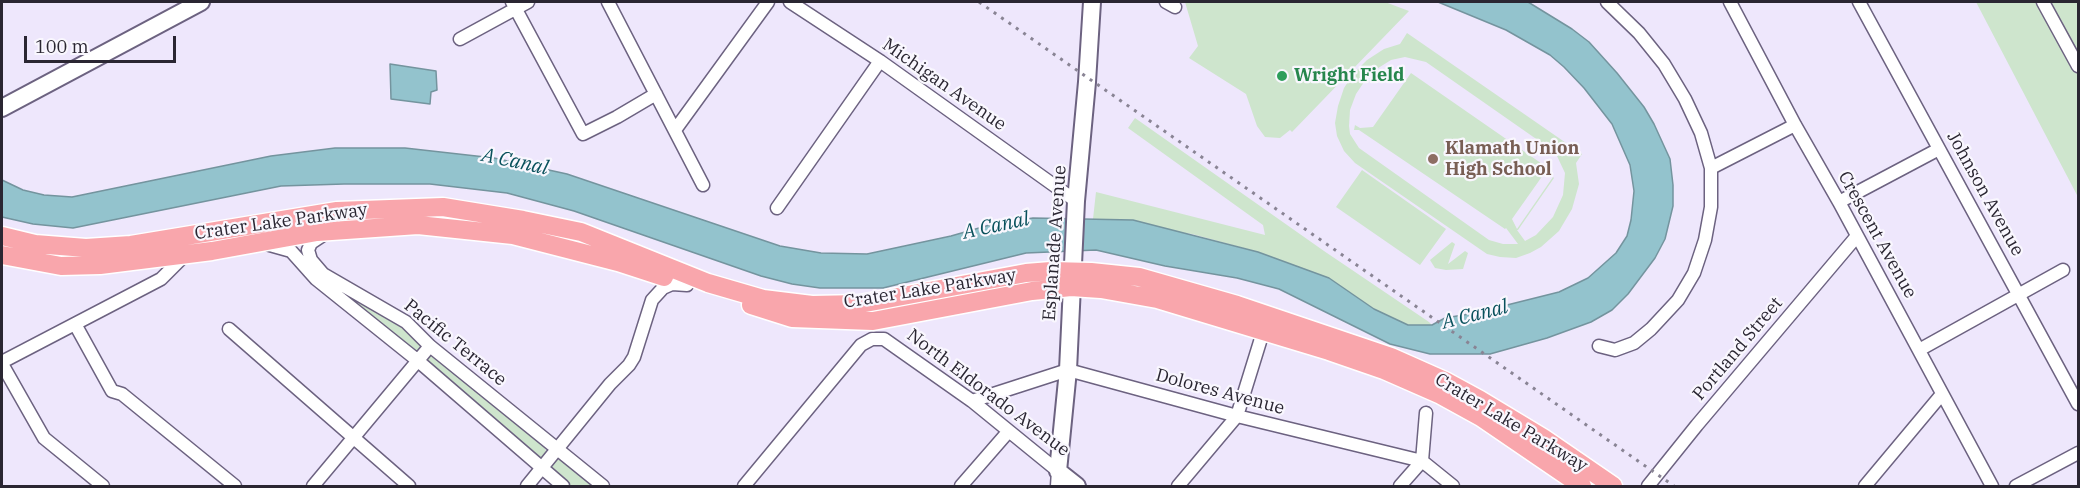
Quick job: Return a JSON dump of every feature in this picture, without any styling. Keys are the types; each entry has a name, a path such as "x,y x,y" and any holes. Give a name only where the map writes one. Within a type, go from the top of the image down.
{"main road":[{"name":"Crater Lake Parkway","path":"2,236 35,244 86,248 131,245 337,211 443,207 581,232 708,283 763,299 812,304 860,304 1026,273 1072,279 1139,278 1237,305 1391,357 1445,381 1480,400 1543,438 1613,486"},
{"name":"Crater Lake Parkway","path":"2,255 61,266 100,265 186,254 328,231 418,225 513,235 618,262 792,318 873,321 1032,291 1072,279 1101,289 1157,299 1384,370 1441,395 1481,417 1582,486"},
{"path":"1542,458 1597,486"}],"street":[{"path":"2,108 201,2"},
{"path":"460,39 514,5 528,2"},
{"path":"608,2 703,185"},
{"path":"675,130 768,2"},
{"name":"Michigan Avenue","path":"790,2 880,61 1075,209"},
{"name":"Esplanade Avenue","path":"1058,479 1068,370 1075,209 1092,2"},
{"path":"1599,346 1615,350 1634,343 1651,330 1678,300 1694,273 1705,240 1711,207 1711,168 1701,133 1685,99 1664,64 1639,33 1607,2"},
{"name":"Crescent Avenue","path":"1730,2 1992,486"},
{"name":"Johnson Avenue","path":"1858,2 2079,404"},
{"path":"2046,2 2079,66"},
{"path":"514,5 583,134 656,94"},
{"path":"777,208 880,61"},
{"path":"1711,168 1795,125"},
{"path":"1839,202 1939,148"},
{"name":"Pacific Terrace","path":"328,231 311,243 308,250 311,260 323,274 406,322 430,346 603,486"},
{"name":"Portland Street","path":"1648,486 1857,236"},
{"name":"Pacific Terrace","path":"259,243 291,251 316,279 417,360 563,486"},
{"path":"103,486 44,438 2,363 161,279 186,254"},
{"path":"1919,350 2062,270"},
{"path":"527,486 610,384 629,365 634,357 652,300 663,288 672,284 687,285"},
{"path":"75,324 112,391 122,394 235,486"},
{"path":"229,329 409,486"},
{"path":"1178,486 1237,416 1263,332"},
{"name":"North Eldorado Avenue","path":"744,486 861,345 872,339 884,339 972,401 1058,479 1077,486"},
{"path":"312,486 430,346"},
{"path":"972,401 1068,370"},
{"name":"Dolores Avenue","path":"1068,370 1237,416 1422,461 1453,486"},
{"path":"1865,486 1942,394"},
{"path":"1400,486 1422,461 1426,412"},
{"path":"961,486 1008,432"},
{"path":"2016,486 2079,453"}],"shaded area":[{"name":"Wright Field","path":"1185,2 1385,2 1409,11 1292,132 1290,130 1280,138 1265,137 1257,126 1246,94 1189,58 1198,46"},
{"path":"1976,2 2078,2 2078,197"},
{"path":"1407,33 1582,154 1576,163 1579,184 1572,209 1559,231 1541,247 1516,258 1487,254 1355,163 1344,151 1337,136 1335,123 1344,88 1353,74 1367,60 1384,49 1400,44","holes":["1405,57 1426,62 1552,150 1557,156 1565,173 1563,195 1553,217 1536,235 1525,241 1517,230 1553,177 1517,229 1512,219 1548,168 1411,73 1373,127 1360,128 1355,125 1354,130 1359,130 1506,228 1518,244 1503,244 1489,240 1359,148 1350,134 1350,110 1356,94 1375,70 1391,60"]},
{"path":"1135,118 1432,325 1408,325 1374,309 1329,278 1258,252 1192,234 1093,219 1096,192 1265,235 1263,225 1128,128"},
{"path":"1362,170 1446,229 1420,265 1336,207"},
{"path":"1452,242 1455,244 1448,264 1465,251 1468,253 1463,269 1435,268 1430,260"},
{"path":"346,294 404,328 418,340 420,347 417,352 411,353 344,297"},
{"path":"428,354 435,355 545,446 546,452 542,457 535,457 423,360"},
{"path":"555,460 564,460 595,486 567,486 552,473 550,466"}],"water":[{"name":"A Canal","path":"1438,2 1528,2 1572,29 1589,42 1644,107 1670,159 1673,206 1665,239 1655,258 1628,294 1612,310 1591,322 1547,338 1490,354 1430,354 1390,344 1279,289 1237,278 1165,266 1096,250 1026,253 883,288 820,288 792,284 761,276 574,211 507,193 430,184 281,186 73,228 33,224 2,217 2,180 23,190 44,195 72,197 271,156 335,148 405,148 494,158 567,174 780,246 821,253 867,254 951,236 993,224 1033,218 1133,220 1258,252 1329,278 1374,309 1408,325 1432,325 1445,318 1559,292 1588,278 1616,253 1627,236 1634,191 1630,165 1612,124 1564,67 1550,55 1506,30"},
{"path":"390,64 436,71 437,90 431,92 430,104 391,99"}],"railway":[{"path":"979,2 1674,486"}],"place":[{"name":"Wright Field","path":"1282,76"},
{"name":"Klamath Union High School","path":"1433,159"}]}
